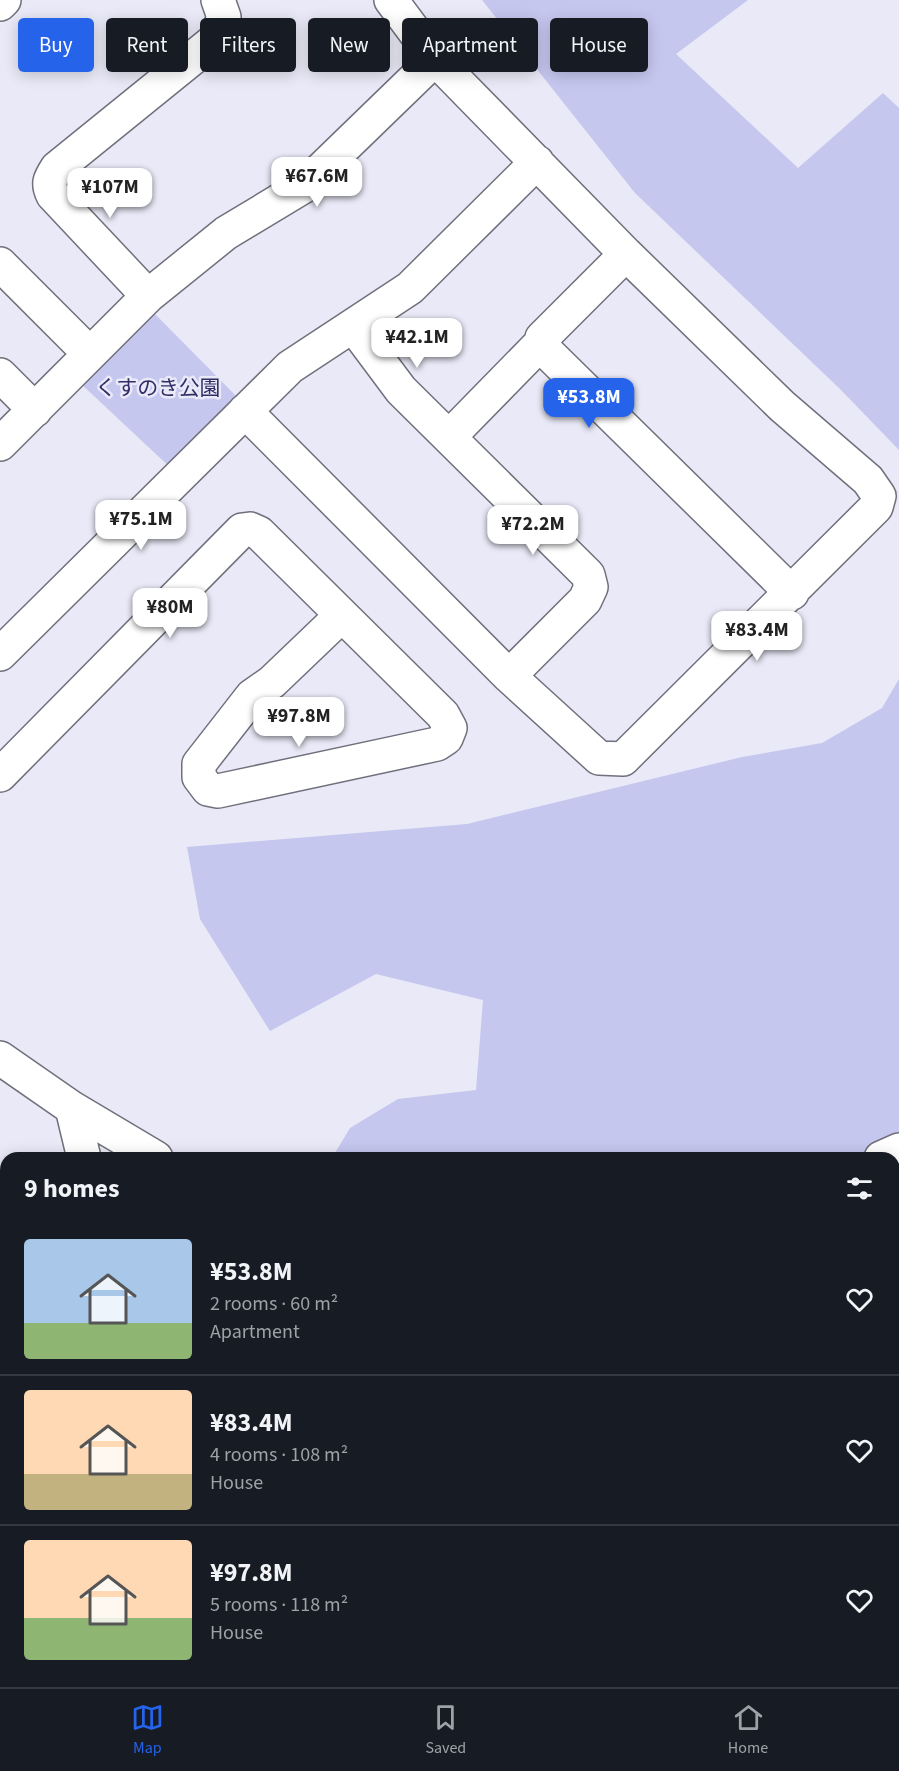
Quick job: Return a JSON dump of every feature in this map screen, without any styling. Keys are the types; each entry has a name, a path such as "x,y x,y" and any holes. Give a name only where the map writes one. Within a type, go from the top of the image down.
{"street":[{"path":"0,4 4,0"},
{"path":"147,296 53,195 48,186 57,168 215,40 224,17 218,0"},
{"path":"391,0 404,18"},
{"path":"0,444 147,296 226,233 304,186 422,72"},
{"path":"246,411 509,676 599,758 622,759 876,507 879,496 868,480 782,406 626,254 448,72"},
{"path":"0,654 290,367 330,339 354,327 429,273 537,162"},
{"path":"450,436 541,343 546,334 626,254"},
{"path":"0,264 90,354"},
{"path":"354,327 401,390 588,575 591,587 585,600 509,676"},
{"path":"541,343 548,353 792,592"},
{"path":"0,375 35,410"},
{"path":"0,775 242,530 250,529 259,533 443,715 450,728 446,738 426,747 218,791 208,789 199,777 199,764 252,696 272,682 341,616"},
{"path":"0,1058 72,1108 146,1152"},
{"path":"72,1108 83,1152"}],"green space":[{"path":"482,0 748,0 676,54 798,168 883,93 899,108 899,450 840,389 635,193 538,71 538,18 496,18"},
{"name":"くすのき公園","path":"153,312 244,404 175,472 79,382"},
{"path":"899,679 899,1152 336,1152 350,1128 398,1099 476,1090 483,1000 376,974 270,1031 200,919 187,847 467,824 742,757 822,743 882,708"}]}
